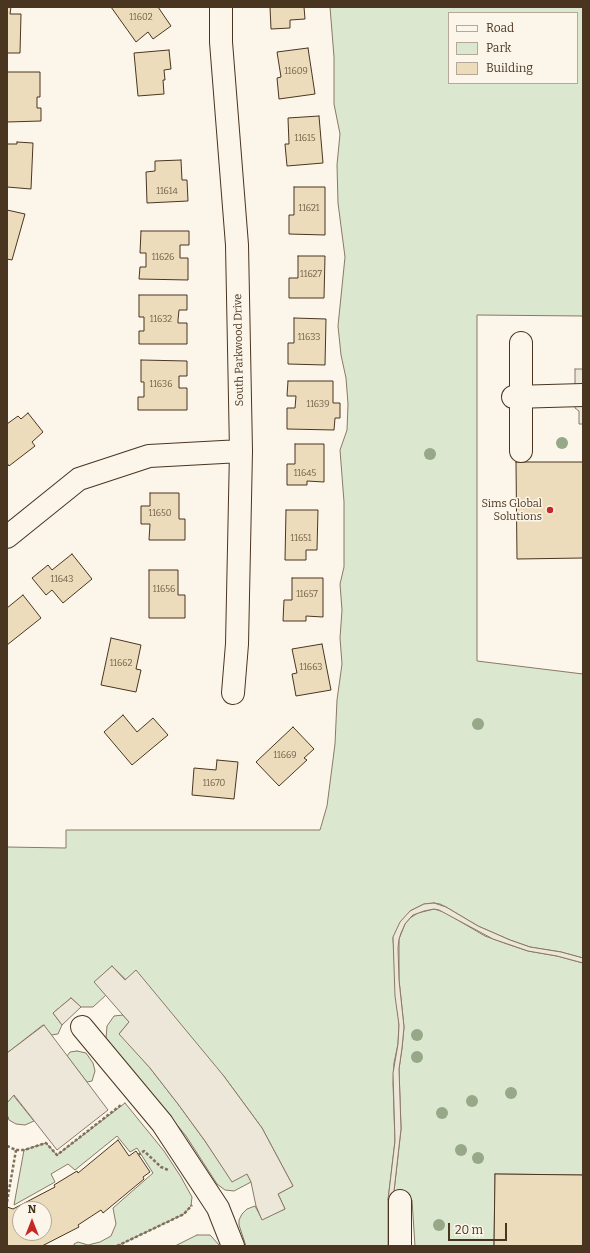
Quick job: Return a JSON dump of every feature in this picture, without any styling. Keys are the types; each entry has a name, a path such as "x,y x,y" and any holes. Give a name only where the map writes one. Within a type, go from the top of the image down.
{"street":[{"name":"South Parkwood Drive","path":"221,7 221,42 237,245 241,451 238,644 233,693"},
{"path":"521,343 517,396 521,451"},
{"path":"517,396 583,396"},
{"path":"7,537 79,479 149,456 241,451"},
{"path":"82,1027 162,1123 218,1208 233,1246"},
{"path":"400,1201 400,1246"}],"path":[{"path":"7,1146 16,1150 24,1150 46,1143 57,1155 125,1103"},
{"path":"7,1202 16,1150"},
{"path":"138,1155 144,1151 161,1167 174,1174"},
{"path":"117,1246 184,1214 191,1206 192,1202"}],"green space":[{"path":"330,7 583,7 583,316 477,315 477,661 583,674 583,958 561,952 530,947 510,940 478,926 440,904 424,904 410,911 393,938 399,1025 393,1083 395,1141 388,1200 388,1246 246,1246 239,1225 239,1220 242,1214 247,1209 255,1206 262,1219 285,1209 278,1194 293,1186 262,1128 223,1075 112,966 95,982 106,995 93,1007 81,1007 71,998 53,1013 62,1025 58,1034 51,1035 43,1025 7,1053 7,847 66,848 66,830 320,830 327,806 335,744 337,700 342,664 340,638 342,610 340,584 344,567 344,502 340,450 347,430 348,404 346,378 341,355 338,326 345,257 338,203 337,165 340,134 334,104 334,57"},
{"path":"434,909 444,912 485,936 528,951 557,956 583,963 583,1175 495,1174 494,1246 415,1246 412,1200 393,1200 401,1129 399,1069 404,1027 399,980 399,939 405,924 410,918 418,913"},
{"path":"123,1015 129,1022 120,1033 178,1104 232,1181 247,1173 251,1182 234,1191 225,1190 217,1184 186,1136 106,1038 107,1026 114,1016"},
{"path":"77,1051 86,1053 93,1063 95,1071 92,1081 87,1082 67,1056 70,1052"},
{"path":"13,1095 34,1121 25,1125 16,1124 9,1120 7,1114 7,1103"},
{"path":"125,1103 164,1151 181,1177 192,1197 191,1206 184,1214 117,1246 74,1246 74,1244 78,1242 88,1245 100,1242 111,1236 116,1224 113,1208 153,1173 137,1148 130,1152 117,1136 75,1170 68,1164 51,1174 55,1182 21,1201 15,1201 24,1150 46,1143 57,1155"},
{"path":"197,1235 210,1235 220,1246 175,1246"}],"shaded area":[{"path":"575,369 583,369 583,424 579,424 579,411 575,408"},
{"path":"434,903 446,907 478,926 510,940 530,947 561,952 583,958 583,963 557,956 528,951 493,939 439,910 434,909 413,915 405,924 399,939 398,948 399,980 404,1027 399,1069 401,1129 393,1200 388,1200 395,1141 393,1073 398,1044 399,1025 395,996 393,937 400,922 410,911 424,904"},
{"path":"112,966 125,980 136,970 223,1075 262,1128 293,1186 278,1194 285,1209 262,1220 256,1206 251,1182 247,1174 232,1182 178,1104 150,1068 119,1034 129,1022 94,982"},
{"path":"71,998 81,1007 62,1025 53,1013"},
{"path":"44,1025 108,1110 57,1150 14,1095 7,1103 7,1053"}],"building":[{"path":"7,7 11,7 10,14 21,14 20,53 7,53"},
{"path":"111,7 158,7 171,26 153,39 148,32 136,42"},
{"path":"270,7 304,7 305,19 290,20 290,28 271,29"},
{"path":"308,48 315,94 279,99 277,78 281,77 277,52"},
{"path":"169,50 171,69 164,70 164,94 138,96 134,53"},
{"path":"7,72 40,72 40,97 37,97 37,108 41,108 41,121 7,122"},
{"path":"319,116 323,163 287,166 285,144 289,144 288,118"},
{"path":"17,142 33,143 31,189 7,187 7,144 17,144"},
{"path":"181,160 182,180 187,180 188,201 147,203 146,172 155,171 155,161"},
{"path":"294,187 325,187 325,235 289,234 289,215 294,215"},
{"path":"7,210 25,214 12,260 7,259"},
{"path":"141,231 189,231 189,245 180,245 180,258 188,258 188,280 139,279 140,267 146,267 146,253 140,253"},
{"path":"298,256 325,256 324,298 289,298 289,278 298,278"},
{"path":"139,295 187,295 187,310 179,310 178,323 187,323 187,344 139,344 139,331 144,331 144,317 139,317"},
{"path":"294,318 326,319 325,365 288,364 288,343 294,343"},
{"path":"141,360 187,361 187,376 179,376 179,388 187,388 187,410 138,410 138,397 144,397 144,382 141,382"},
{"path":"288,381 333,381 333,403 340,403 340,418 335,418 334,430 287,429 287,408 295,408 296,396 287,396"},
{"path":"28,413 43,432 32,442 35,446 9,466 7,463 7,424 18,416 21,419"},
{"path":"295,444 324,444 324,482 307,481 307,485 287,485 287,464 295,464"},
{"name":"Sims Global Solutions","path":"516,462 583,462 583,558 517,559"},
{"path":"150,493 179,493 179,519 185,519 185,540 149,540 150,524 141,524 141,506 150,506"},
{"path":"286,510 318,510 317,550 306,550 306,560 285,560"},
{"path":"72,554 92,579 63,603 52,590 46,595 32,578 48,565 52,570"},
{"path":"149,570 178,570 178,595 185,595 185,618 149,618"},
{"path":"292,578 323,578 323,617 306,616 306,621 283,621 284,600 292,600"},
{"path":"23,595 41,618 7,645 7,608"},
{"path":"111,638 141,645 136,669 141,670 136,692 101,685"},
{"path":"322,644 331,690 296,696 292,674 297,673 292,649"},
{"path":"123,715 137,732 153,718 168,735 132,765 104,732"},
{"path":"293,727 314,749 304,758 307,760 279,786 256,762"},
{"path":"217,760 238,762 234,799 192,795 194,768 216,770"},
{"path":"118,1140 129,1156 136,1151 150,1172 143,1177 144,1179 103,1213 101,1210 78,1225 79,1227 52,1241 52,1201 28,1201 55,1187 54,1185 77,1171 78,1173"},
{"path":"495,1174 583,1175 583,1246 494,1246"},
{"path":"7,1207 12,1209 12,1241 52,1241 42,1246 7,1246"}],"place":[{"name":"Sims Global Solutions","path":"550,510"}]}
